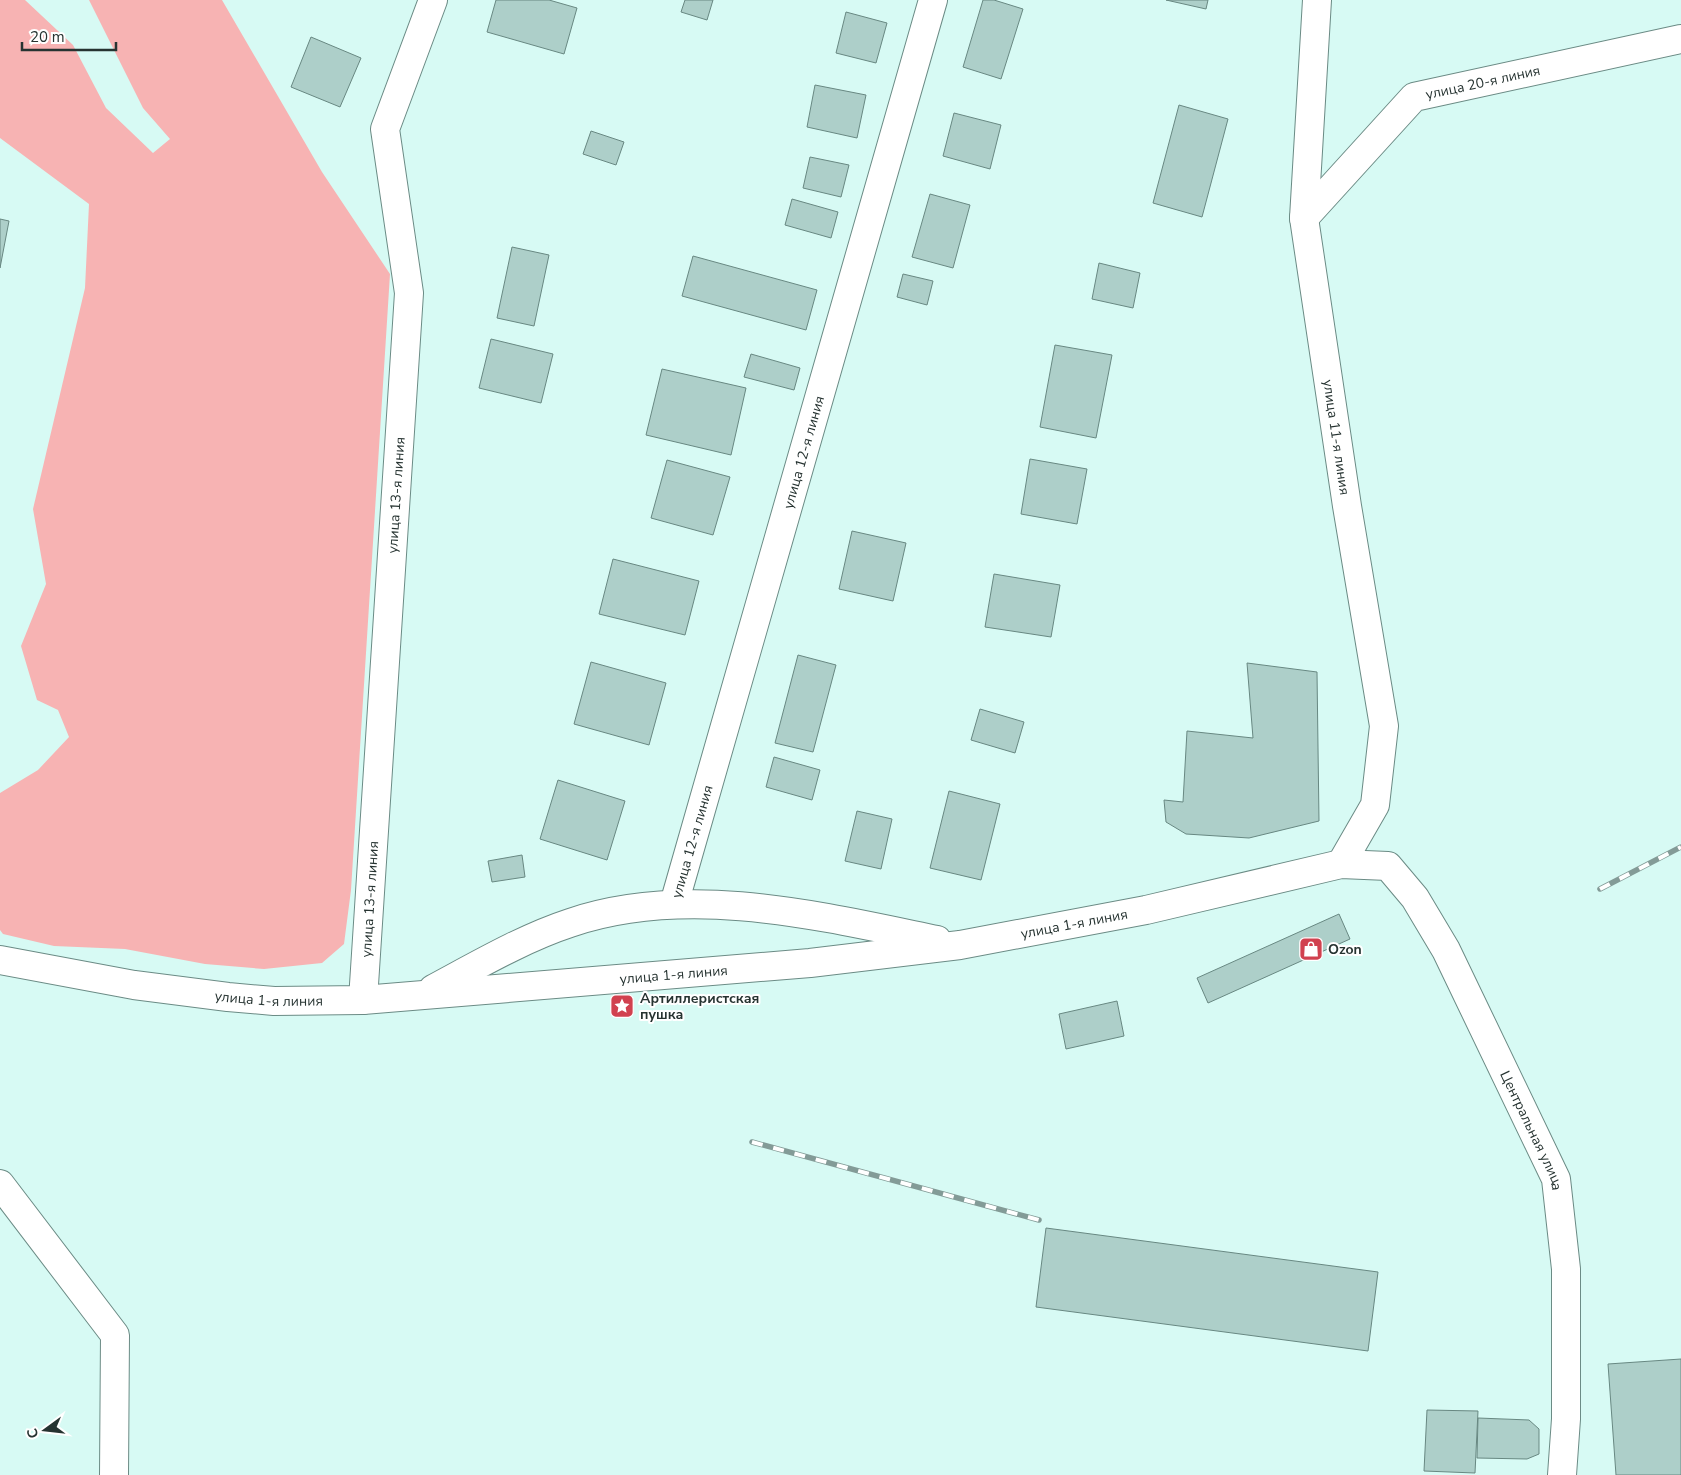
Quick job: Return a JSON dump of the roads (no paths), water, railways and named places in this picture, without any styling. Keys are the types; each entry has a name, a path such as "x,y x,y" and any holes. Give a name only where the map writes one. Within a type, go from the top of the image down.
{"street":[{"name":"улица 13-я линия","path":"362,1000 409,294 385,129 433,0"},
{"name":"улица 12-я линия","path":"674,904 933,0"},
{"name":"улица 11-я линия","path":"1317,0 1304,218 1347,506 1384,726 1375,804 1341,864"},
{"name":"улица 20-я линия","path":"1304,218 1414,96 1681,39"},
{"name":"улица 1-я линия","path":"0,960 134,985 228,997 274,1000 362,1000 810,963 960,945 1146,910 1341,864"},
{"name":"Центральная улица","path":"1341,864 1388,866 1415,898 1462,981 1556,1179 1566,1269 1566,1418 1562,1475"},
{"path":"423,995 492,958 569,923 606,912 674,904 732,905 822,917 960,945"},
{"path":"0,1184 115,1334 114,1475"}],"railway":[{"path":"1600,889 1681,847"},
{"path":"752,1142 1039,1220"}],"place":[{"name":"Ozon","path":"1311,949"},
{"name":"Артиллеристская пушка","path":"622,1006"}]}
